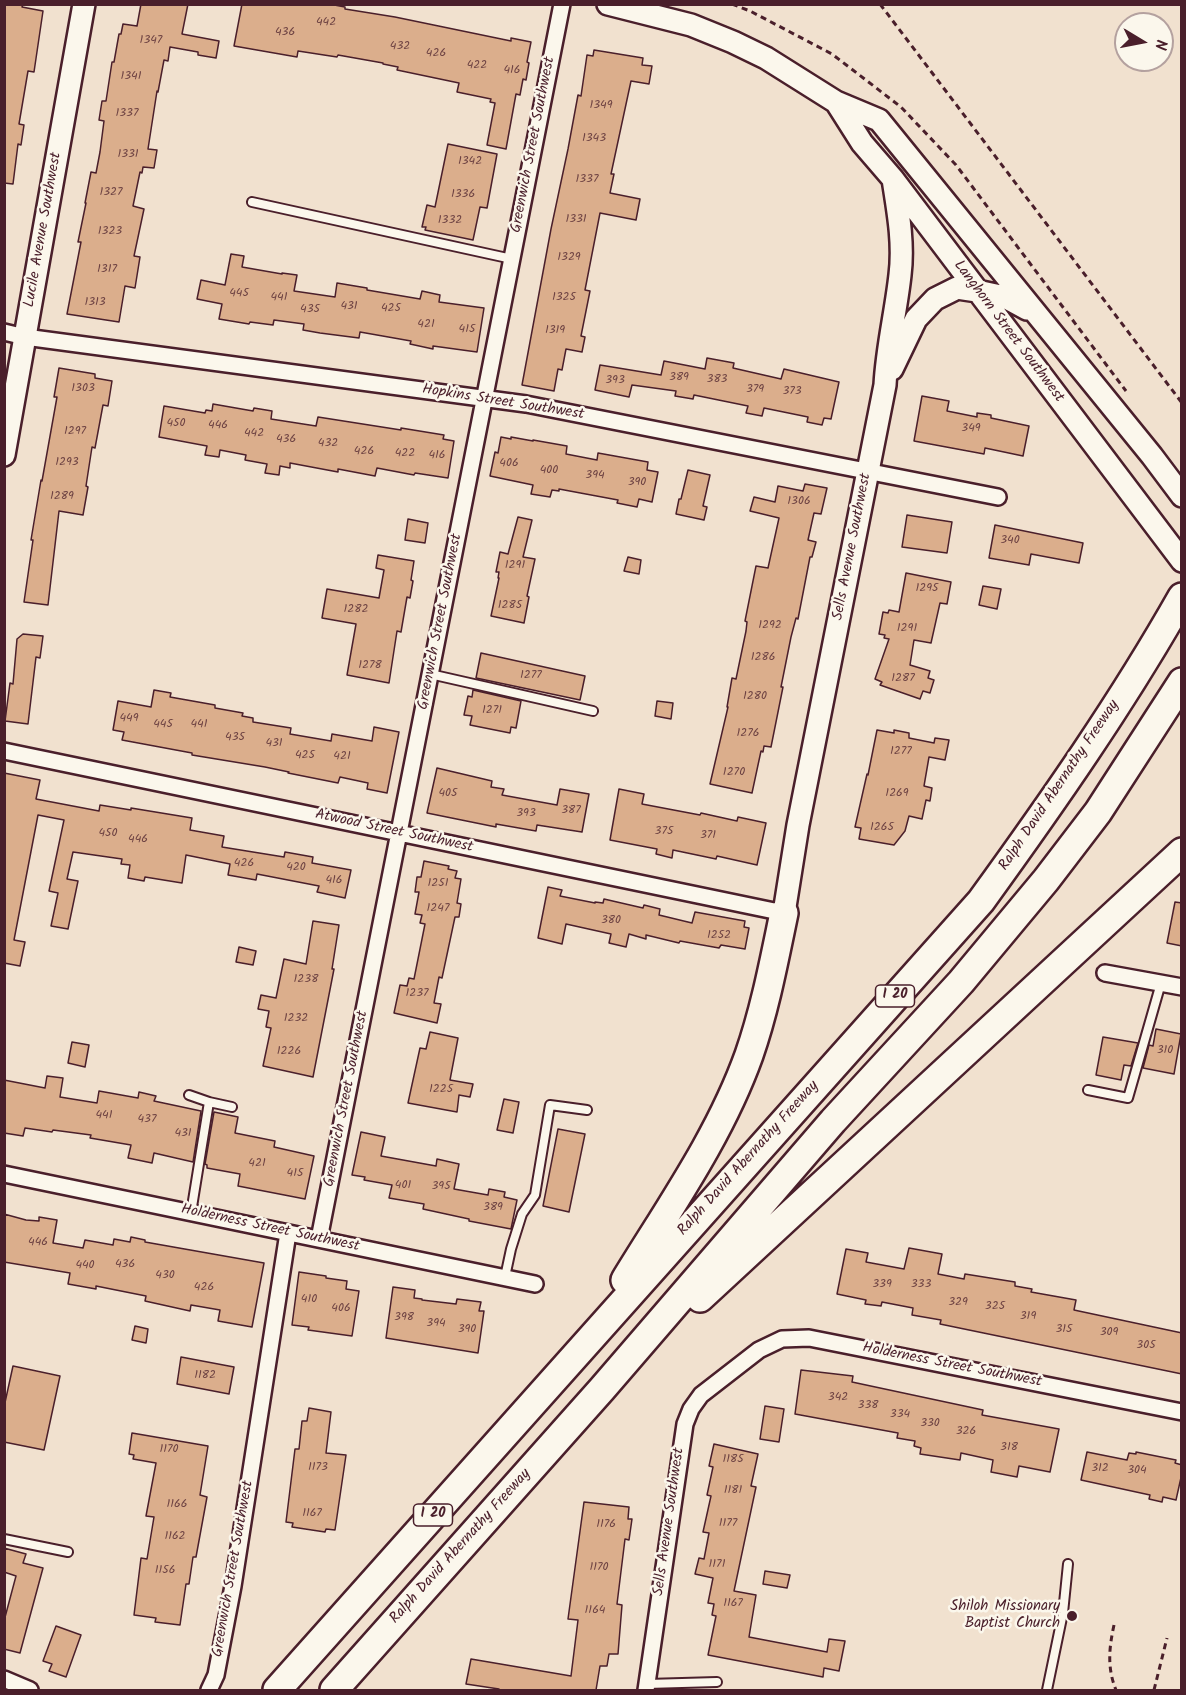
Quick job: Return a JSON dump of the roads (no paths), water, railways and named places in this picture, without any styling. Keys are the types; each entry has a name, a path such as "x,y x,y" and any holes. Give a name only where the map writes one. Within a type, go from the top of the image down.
{"highway":[{"name":"Ralph David Abernathy Freeway","path":"277,1690 981,900 1049,807 1182,597"},
{"name":"Ralph David Abernathy Freeway","path":"334,1690 602,1389 833,1121 961,982 1046,880 1098,812 1182,682"},
{"path":"602,1389 1182,852"},
{"path":"590,1339 699,1160 729,1102 748,1058 763,1012 784,913"}],"street":[{"name":"Lucile Avenue Southwest","path":"4,455 84,4"},
{"name":"Greenwich Street Southwest","path":"319,1239 562,4"},
{"name":"Langhorn Street Southwest","path":"608,4 691,25 733,42 766,58 836,102 879,120 1182,496"},
{"name":"Langhorn Street Southwest","path":"836,102 862,143 893,179 1182,561"},
{"name":"Sells Avenue Southwest","path":"784,913 798,825 885,385 886,359 900,275 902,235 893,179"},
{"path":"885,385 898,353 916,319 935,299 957,288 1005,297 1036,313"},
{"name":"Hopkins Street Southwest","path":"4,332 26,337 526,404 998,497"},
{"name":"Atwood Street Southwest","path":"4,751 784,913"},
{"path":"1105,973 1182,987"},
{"name":"Holderness Street Southwest","path":"4,1174 536,1284"},
{"name":"Greenwich Street Southwest","path":"209,1690 216,1675 233,1586 288,1233"},
{"name":"Holderness Street Southwest","path":"730,1372 759,1350 782,1339 809,1338 1182,1412"},
{"name":"Sells Avenue Southwest","path":"647,1687 685,1424 690,1409 701,1395 730,1372"},
{"path":"4,1679 30,1690"}],"lane":[{"path":"252,202 512,259"},
{"path":"430,674 593,711"},
{"path":"1088,1090 1128,1098 1161,983"},
{"path":"189,1095 232,1107"},
{"path":"191,1213 209,1102"},
{"path":"505,1277 522,1215 535,1195 550,1105 587,1110"},
{"path":"4,1539 68,1552"},
{"path":"1047,1690 1063,1613 1068,1564"},
{"path":"647,1687 717,1682"}],"place":[{"name":"Shiloh Missionary Baptist Church","path":"1072,1616"}]}
